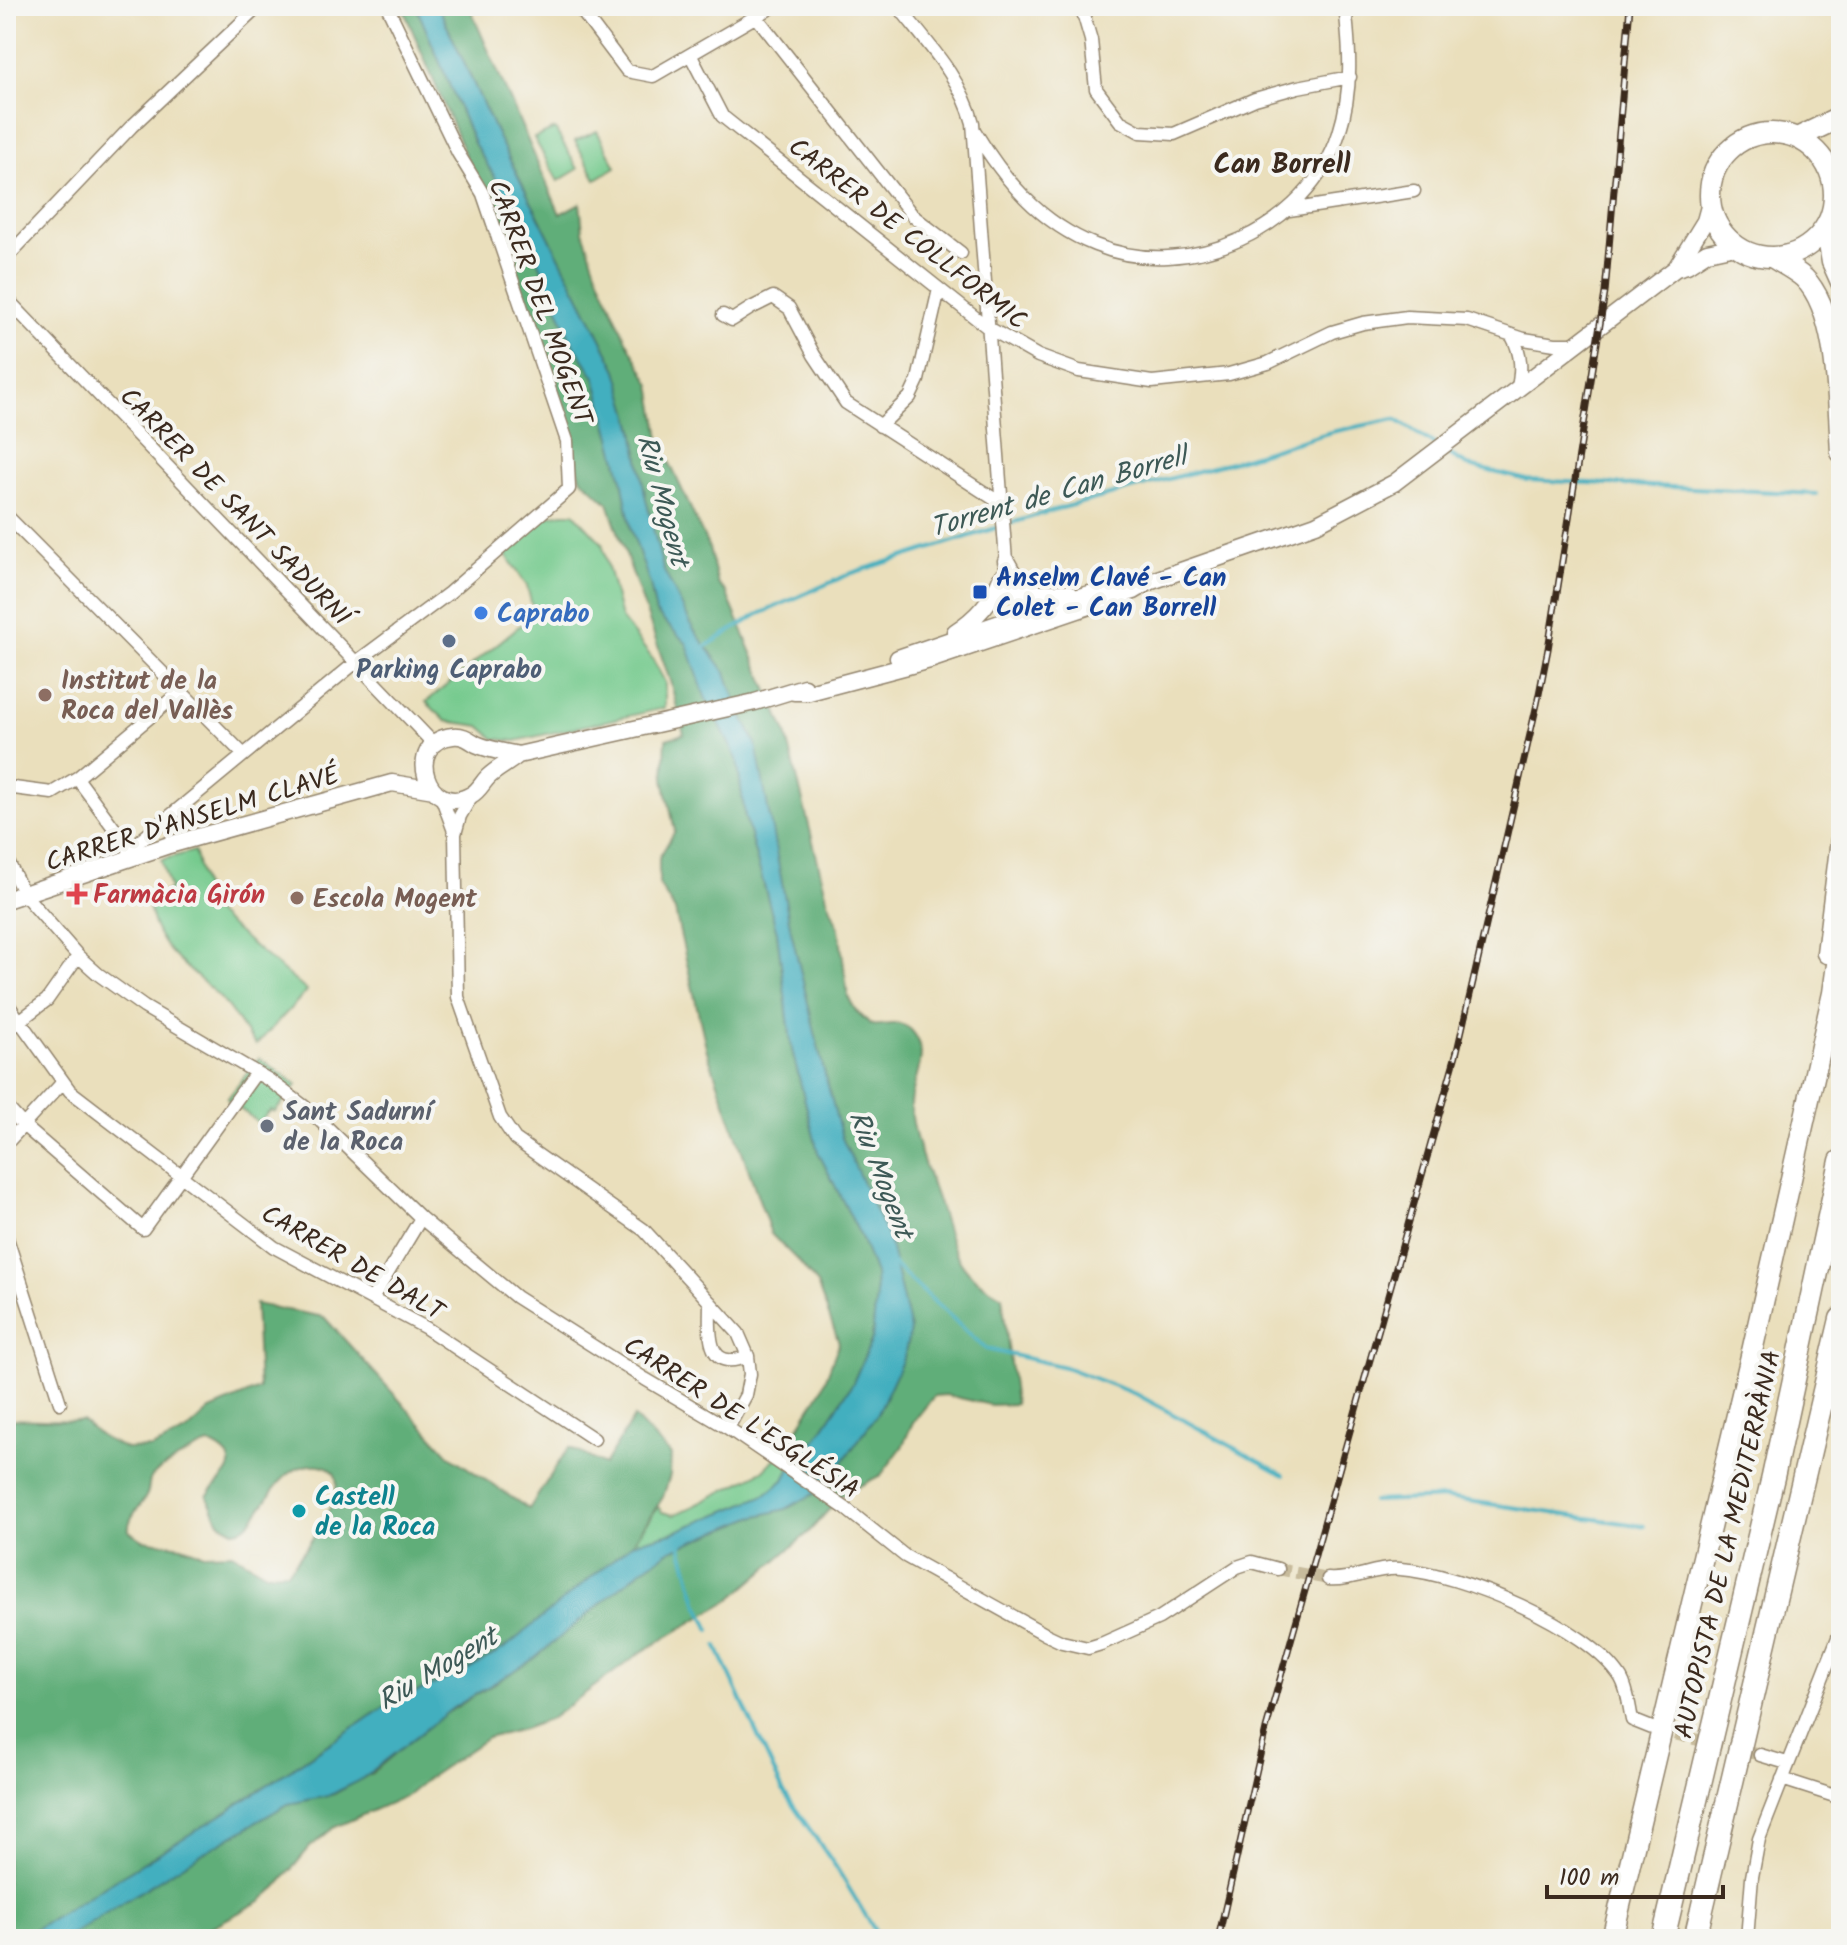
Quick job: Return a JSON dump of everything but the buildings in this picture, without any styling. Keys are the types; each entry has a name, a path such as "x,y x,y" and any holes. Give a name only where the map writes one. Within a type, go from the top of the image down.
{"highway":[{"name":"AUTOPISTA DE LA MEDITERRÀNIA","path":"1663,1939 1773,1477 1841,1161"},
{"path":"1695,1939 1841,1319"}],"main road":[{"path":"1816,128 1841,111"},
{"path":"1797,138 1841,117"},
{"path":"1834,188 1830,172 1811,146 1797,138 1768,133 1754,135 1729,150 1713,174 1710,203 1718,227 1735,246 1757,256 1773,258 1794,254 1812,243 1826,226 1841,167"},
{"path":"1826,226 1832,262 1841,282"},
{"path":"1773,258 1806,279 1820,299 1827,318 1838,390 1841,452"},
{"path":"1806,1103 1841,840"},
{"path":"1612,1939 1751,1356 1833,993 1841,936"}],"street":[{"path":"6,258 131,127 259,6"},
{"name":"CARRER DEL MOGENT","path":"355,663 449,593 569,489 567,441 483,194 458,153 387,6"},
{"path":"578,6 627,71 653,76 691,56 752,11 774,6"},
{"path":"898,6 957,83 972,117 1003,535 1006,561 1020,586 1023,608 1018,624 938,651 913,664"},
{"path":"1081,6 1091,40 1096,89 1120,121 1140,132 1174,134 1255,99 1350,77"},
{"path":"974,130 1004,176 1030,204 1076,236 1114,251 1155,257 1179,256 1215,248 1254,233 1289,210 1312,184 1333,148 1343,119 1350,77 1345,6"},
{"path":"752,11 913,216 961,253"},
{"name":"CARRER DE COLLFORMIC","path":"691,56 722,116 1003,339 1079,371 1152,382 1229,374 1248,370 1332,332 1363,323 1407,317 1482,323 1512,336 1555,344 1579,344"},
{"path":"1289,210 1414,191"},
{"path":"794,692 809,692 913,664 1081,609 1134,591 1149,582 1276,539 1357,504 1394,483 1676,268 1705,221 1710,203"},
{"path":"1676,268 1707,252 1735,246"},
{"path":"880,426 910,397 914,389 939,289"},
{"path":"723,315 732,320 773,297 789,308 814,355 846,403 1002,510"},
{"name":"CARRER DE SANT SADURNÍ","path":"6,298 355,663 430,752"},
{"path":"1512,336 1519,348 1520,359 1521,375 1517,391"},
{"path":"6,515 244,755"},
{"path":"927,648 966,625 990,602 1006,561"},
{"path":"998,586 1009,582 1033,593 1049,594 1149,582"},
{"path":"728,1428 746,1395 750,1374 748,1356 738,1333 644,1230 515,1139 503,1124 458,997 455,834 460,816 485,779 518,755 794,692 1129,583"},
{"path":"990,602 1001,614 1029,619 1068,607 1081,609"},
{"path":"77,778 132,854 355,663"},
{"path":"6,787 52,793 77,778 181,691"},
{"path":"392,783 452,736 469,738 476,744 487,760 485,779"},
{"path":"476,744 518,755"},
{"path":"430,752 425,774 438,793 455,834"},
{"path":"392,783 438,793 454,800 472,795"},
{"name":"CARRER D'ANSELM CLAVÉ","path":"6,900 132,854 392,783"},
{"name":"CARRER DE L'ESGLÉSIA","path":"6,858 24,894 78,956 144,1007 269,1080 309,1110 421,1218 516,1297 728,1428 820,1490 915,1562 1045,1634 1088,1648 1159,1618 1237,1567 1252,1562 1278,1569"},
{"path":"6,1031 47,1000 78,956"},
{"name":"CARRER DE DALT","path":"6,1002 70,1091 274,1247 426,1328 594,1439"},
{"path":"6,1106 23,1125 143,1229 255,1074"},
{"path":"6,1144 63,1082"},
{"path":"372,1299 421,1218"},
{"path":"6,1235 60,1403"},
{"path":"710,1302 711,1347 721,1357 728,1359 748,1356"},
{"path":"1328,1579 1398,1569 1436,1574 1487,1591 1571,1634 1599,1655 1622,1680 1632,1720 1652,1728"},
{"path":"1747,1939 1752,1877 1759,1839 1841,1630"},
{"path":"1760,1755 1787,1763"},
{"path":"1782,1779 1841,1798"}],"green space":[{"path":"402,6 416,6 474,143 524,225 570,338 595,377 622,479 631,529 650,584 656,613 687,644 737,759 745,817 777,932 792,1050 818,1152 861,1237 875,1274 872,1339 853,1383 808,1451 793,1462 787,1446 822,1389 839,1343 817,1284 771,1234 707,1051 675,911 659,884 659,858 675,831 664,780 666,739 684,734 670,681 608,503 581,478 537,325"},
{"path":"438,6 469,6 560,214 580,203 583,231 596,270 625,338 651,385 661,444 709,548 718,584 726,592 786,733 827,898 839,929 848,997 856,1011 872,1025 903,1025 918,1040 921,1058 911,1107 918,1144 957,1255 975,1278 1002,1296 1015,1404 991,1405 946,1395 934,1396 913,1422 902,1447 881,1475 842,1495 808,1533 731,1599 640,1653 550,1719 487,1738 408,1795 333,1828 309,1848 277,1887 261,1901 189,1939 64,1939 288,1804 334,1794 372,1773 431,1723 535,1658 640,1571 671,1550 753,1517 786,1509 830,1485 878,1413 904,1357 910,1330 889,1240 842,1138 823,1067 791,931 754,739 726,673 694,630 663,569 645,495 634,430 617,370 498,137"},
{"path":"555,129 578,169 558,181 534,138"},
{"path":"597,131 616,167 596,179 575,141"},
{"path":"574,513 602,543 621,618 652,658 665,682 665,708 515,741 495,739 480,726 446,721 426,702 534,614 527,586 505,553 546,517"},
{"path":"194,851 209,908 307,991 256,1045 222,1000 171,952 151,915 151,901 170,889 161,860"},
{"path":"259,1058 297,1085 275,1112 271,1110 259,1123 227,1099"},
{"path":"255,1304 324,1317 450,1456 529,1509 569,1447 604,1465 634,1417 671,1455 670,1475 663,1497 633,1543 516,1641 465,1671 389,1704 228,1811 18,1939 6,1939 6,1419 82,1421 103,1438 126,1449 152,1448 186,1432 210,1410 259,1389","holes":["209,1444 228,1457 229,1470 207,1496 219,1522 235,1531 253,1519 290,1473 303,1466 319,1465 332,1471 336,1482 334,1498 316,1533 287,1572 266,1573 232,1553 204,1554 182,1546 143,1540 129,1531 132,1518 147,1496 153,1476 177,1459"]},
{"path":"787,1446 793,1462 784,1480 765,1495 672,1533 633,1543 658,1507 662,1512 674,1515 692,1507 763,1471"}],"water":[{"path":"416,6 438,6 498,137 617,370 634,430 645,495 663,569 694,630 726,673 756,744 791,931 823,1067 842,1138 889,1240 910,1330 904,1357 878,1413 830,1485 786,1509 753,1517 671,1550 640,1571 535,1658 453,1708 359,1781 328,1796 288,1804 64,1939 18,1939 228,1811 389,1704 465,1671 506,1647 633,1543 672,1533 765,1495 784,1480 793,1462 808,1451 853,1383 872,1339 875,1274 861,1237 818,1152 792,1050 777,932 745,817 737,759 705,697 687,644 656,613 650,584 631,529 622,479 595,377 570,338 524,225 474,143"}],"waterway":[{"name":"Torrent de Can Borrell","path":"703,648 757,615 852,573 1047,512 1331,432 1395,419 1434,444"},
{"name":"Torrent de Can Borrell","path":"1449,454 1469,466 1527,480 1816,494"},
{"path":"892,1263 986,1349 1065,1367 1138,1395 1284,1475"},
{"path":"1373,1501 1447,1498 1644,1526"},
{"path":"680,1542 697,1602 710,1630"},
{"path":"717,1647 783,1791 836,1867 880,1939"}],"tunnel":[{"path":"1278,1569 1328,1579"},
{"path":"1658,1730 1760,1755"}],"railway":[{"path":"1218,1939 1266,1729 1457,1051 1537,704 1605,293 1630,6"}],"place":[{"name":"Anselm Clavé - Can Colet - Can Borrell","path":"980,592"},
{"name":"Caprabo","path":"481,613"},
{"name":"Parking Caprabo","path":"449,641"},
{"name":"Institut de la Roca del Vallès","path":"45,695"},
{"name":"Farmàcia Girón","path":"77,894"},
{"name":"Escola Mogent","path":"297,898"},
{"name":"Sant Sadurní de la Roca","path":"267,1126"},
{"name":"Castell de la Roca","path":"299,1511"}],"district":[{"name":"Can Borrell","path":"1282,163"}],"water label":[{"name":"Riu Mogent","path":"664,500"},
{"name":"Riu Mogent","path":"882,1174"},
{"name":"Riu Mogent","path":"437,1668"}]}
